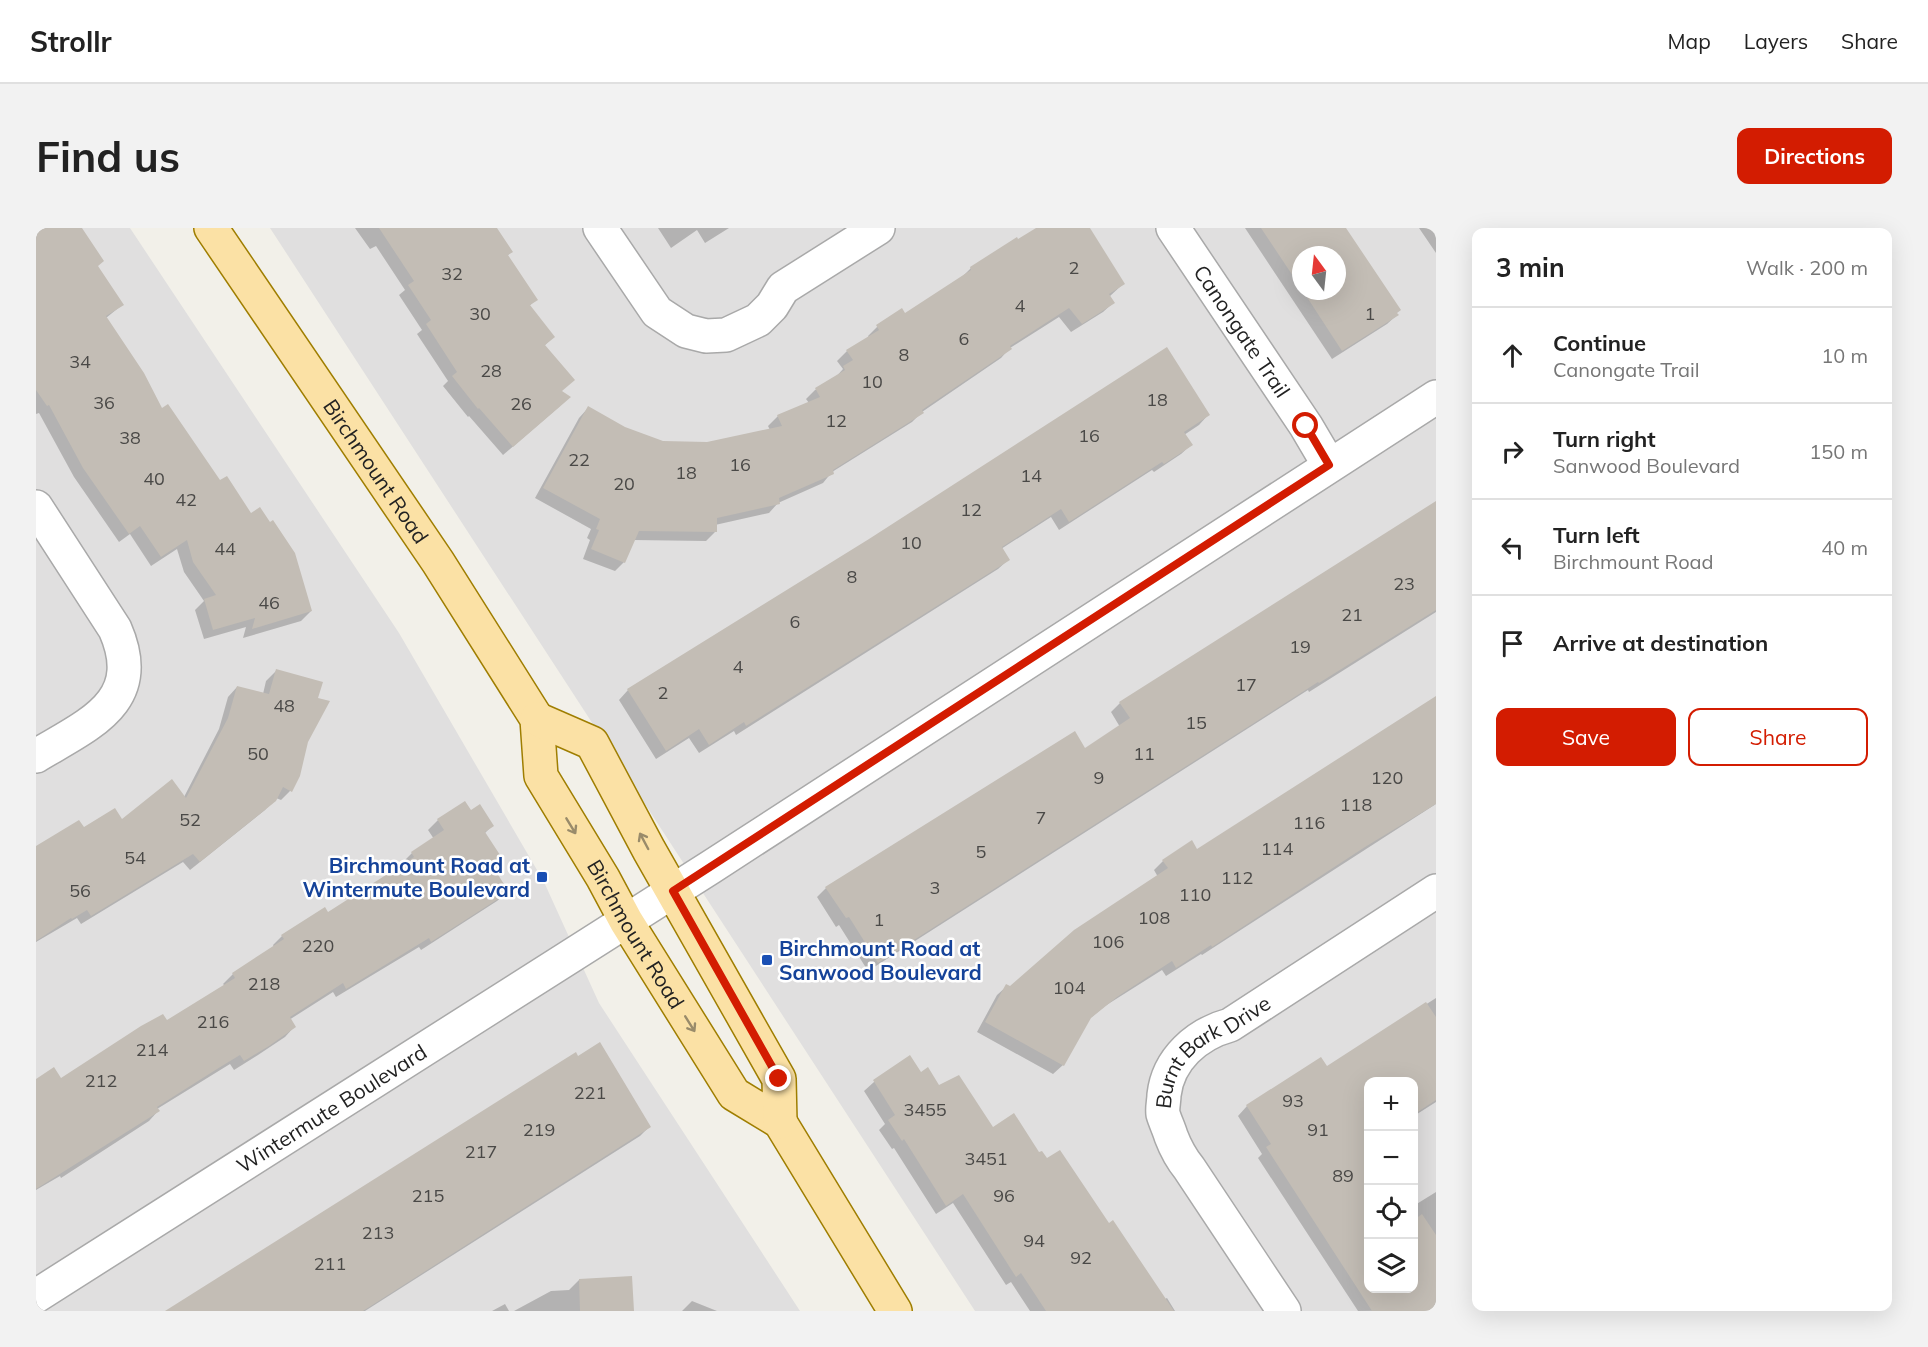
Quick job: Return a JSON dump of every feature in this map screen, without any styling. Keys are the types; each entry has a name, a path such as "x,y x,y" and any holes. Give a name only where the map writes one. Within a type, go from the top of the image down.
{"main road":[{"name":"Birchmount Road","path":"211,228 438,562 537,719 541,776 603,878 626,921 734,1094 780,1122 895,1311"},
{"name":"Birchmount Road","path":"537,719 592,743 779,1079 780,1122"}],"street":[{"path":"600,228 657,312 686,331 706,336 726,335 758,320 772,306 783,288 878,228"},
{"name":"Canongate Trail","path":"1173,228 1306,426 1329,465"},
{"name":"Wintermute Boulevard","path":"36,1296 673,891 1436,397"},
{"path":"36,507 115,629 123,647 125,661 120,687 107,710 36,756"},
{"name":"Burnt Bark Drive","path":"1284,1311 1189,1168 1178,1156 1163,1112 1165,1086 1178,1058 1197,1040 1215,1029 1230,1025 1436,891"}],"shaded area":[{"path":"36,228 130,228 399,633 544,882 599,1003 800,1311 36,1311"},
{"path":"270,228 1436,228 1436,1311 975,1311"}],"building":[{"path":"36,228 82,228 104,261 98,266 124,305 106,316 144,373 162,408 168,404 220,480 227,476 251,513 260,507 270,522 273,520 295,553 312,611 252,629 255,618 213,630 204,599 216,595 193,562 187,540 161,557 140,526 129,534 83,468 49,405 47,406 36,390"},
{"path":"379,228 497,228 513,252 508,255 538,300 530,305 555,337 545,345 575,380 562,391 571,397 513,447 452,376 457,372 426,324 431,320 408,285 414,281"},
{"path":"1036,228 1090,228 1125,284 1109,294 1115,303 1082,324 1069,308 1010,346 1012,349 922,410 924,413 833,470 834,474 779,498 780,504 717,518 717,532 639,531 625,563 591,549 599,530 596,529 600,519 543,488 588,406 625,427 663,441 707,442 782,426 777,415 820,397 815,388 845,370 843,366 853,360 846,350 879,330 876,325 902,308 905,313 971,270 970,267 1017,237 1018,239"},
{"path":"1261,228 1346,228 1401,310 1397,313 1399,315 1342,351 1309,300 1346,300 1346,246 1292,246 1292,274"},
{"path":"1167,347 1210,415 1184,432 1193,445 1164,464 1162,462 1069,522 1061,509 1002,547 1010,560 746,726 744,722 709,745 699,729 666,751 627,689 869,539"},
{"path":"1436,501 1436,610 1318,682 878,963 849,917 846,918 825,887 1075,731 1085,748 1130,718 1119,702"},
{"path":"276,669 323,682 318,698 330,701 308,742 300,776 292,792 283,787 276,801 200,862 193,854 91,916 87,910 36,941 36,846 79,820 84,827 115,808 122,819 172,779 186,798 228,718 237,686 269,694"},
{"path":"1436,696 1436,804 1365,847 1212,947 1211,945 1176,968 1172,961 1117,997 1091,1018 1064,1066 985,1022 1006,984 1010,986 1074,930 1168,868 1162,860 1192,840 1197,849"},
{"path":"465,801 471,810 480,804 494,826 485,832 502,858 499,860 503,865 495,870 509,892 431,942 429,938 346,989 343,983 290,1017 296,1027 269,1046 244,1061 240,1055 217,1069 157,1107 160,1111 36,1189 36,1079 54,1067 61,1078 141,1026 163,1014 167,1020 235,978 232,973 284,939 281,935 325,907 328,912 414,857 411,852 444,830 437,819"},
{"path":"1426,1002 1436,1017 1436,1100 1418,1112 1418,1077 1364,1077 1364,1293 1418,1293 1418,1217 1422,1214 1436,1235 1436,1311 1372,1311 1266,1147 1271,1144 1246,1105 1321,1057 1327,1066"},
{"path":"600,1042 651,1127 363,1311 165,1311 576,1052 578,1056"},
{"path":"910,1055 921,1072 928,1067 939,1085 959,1075 993,1127 1014,1113 1039,1152 1042,1151 1047,1158 1060,1150 1109,1223 1113,1220 1174,1311 1046,1311 1021,1273 1016,1277 963,1194 946,1206 904,1139 902,1141 888,1120 895,1115 873,1080"},
{"path":"632,1276 634,1311 580,1311 579,1279"}],"place":[{"name":"Birchmount Road at Wintermute Boulevard","path":"542,877"},
{"name":"Birchmount Road at Sanwood Boulevard","path":"767,960"}],"route":[{"path":"779,1079 673,891 1329,465 1306,426"}]}
